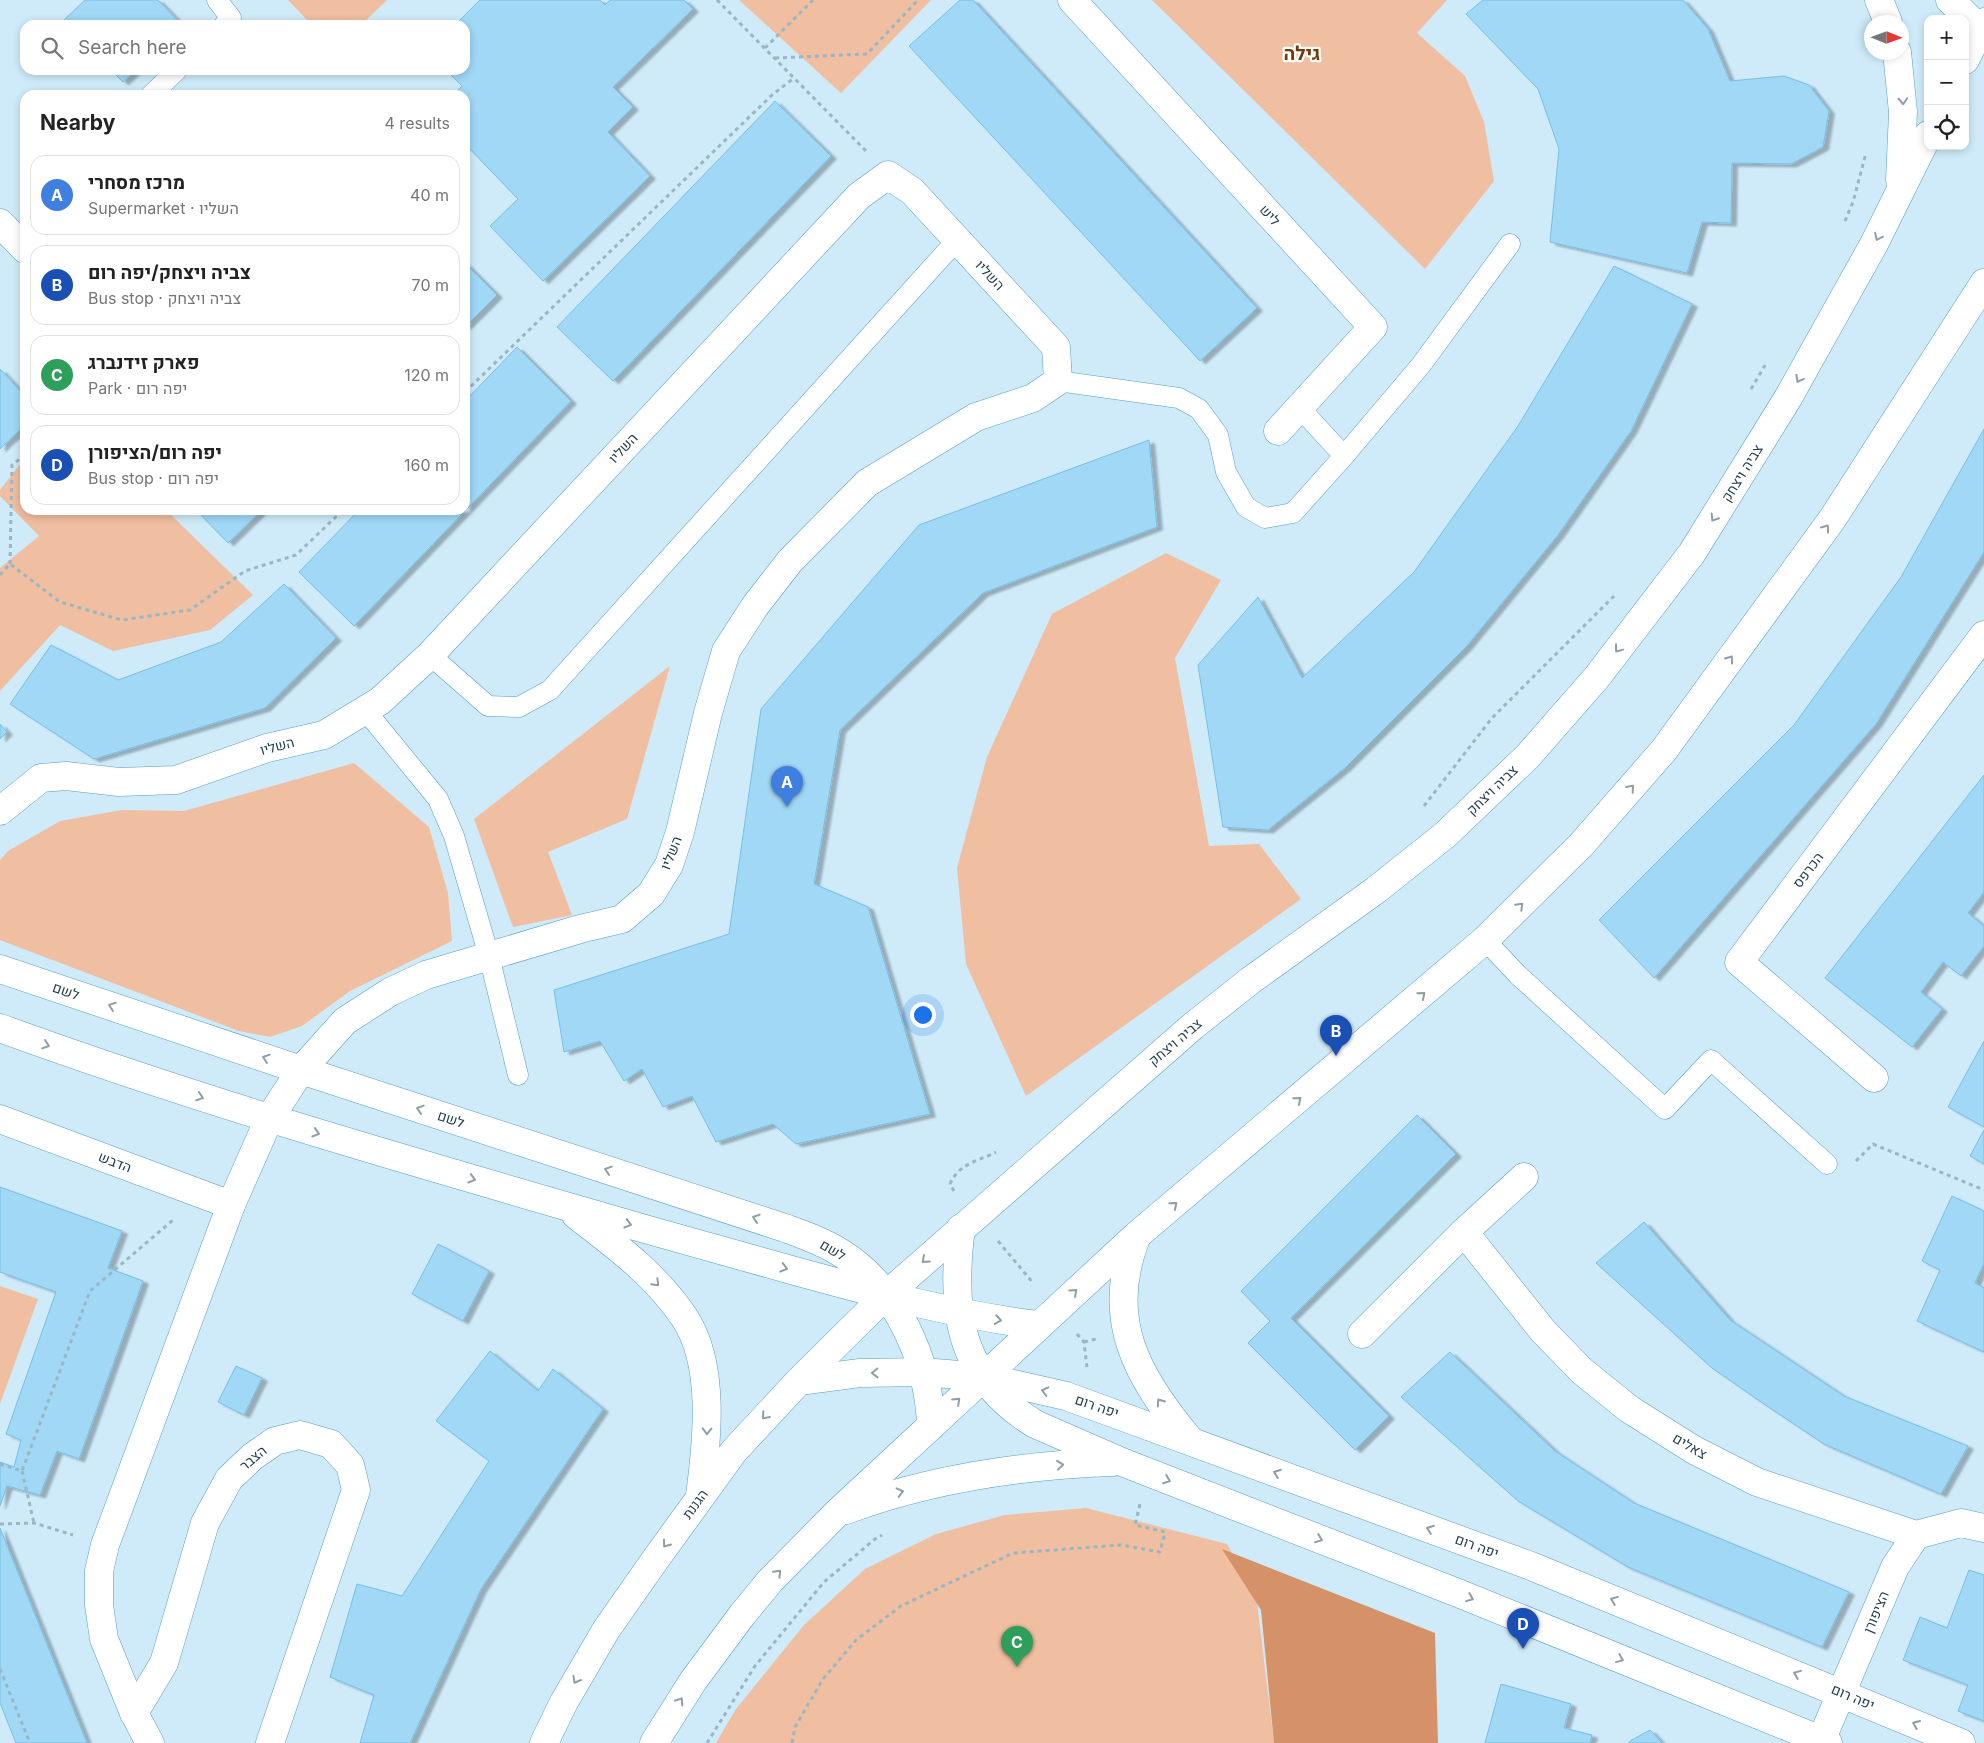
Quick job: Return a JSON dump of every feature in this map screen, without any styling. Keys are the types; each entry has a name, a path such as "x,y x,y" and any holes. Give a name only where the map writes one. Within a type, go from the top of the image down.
{"street":[{"name":"ליש","path":"1072,0 1373,327 1278,430"},
{"path":"1879,0 1885,15"},
{"path":"1950,0 1983,28 1969,53"},
{"path":"1898,60 1903,112 1899,193"},
{"name":"צביה ויצחק","path":"885,1296 1192,1026 1251,980 1376,890 1445,835 1527,757 1597,677 1692,553 1788,398 1874,244 1924,144"},
{"name":"השליו","path":"0,811 40,778 66,776 119,782 176,780 267,748 324,734 380,701 430,655 858,196 888,174 912,191 1056,347 1058,381 1033,398 976,417 867,483 790,561 755,606 726,650 708,713 680,832 668,865 651,894 622,918 426,975 390,992 345,1021 301,1070 269,1119"},
{"path":"0,222 20,244"},
{"path":"654,1743 693,1681 742,1615 770,1581 837,1513 1136,1236 1485,940 1581,845 1664,750 1834,518 1984,283"},
{"name":"הכרפס","path":"1874,1078 1739,962 1984,635"},
{"name":"לשם","path":"0,969 301,1070 803,1234 849,1259 866,1273 885,1296 910,1337 923,1372 929,1400 931,1426"},
{"name":"לשם","path":"0,1028 269,1119 565,1206 885,1296 958,1313 1038,1325"},
{"name":"הדבש","path":"0,1119 230,1205"},
{"path":"150,1743 134,1713 104,1639 99,1605 99,1571 104,1545 230,1205 269,1119"},
{"path":"1362,1334 1464,1232 1524,1177"},
{"path":"565,1206 638,1265 663,1290 685,1318 695,1339 704,1379 707,1415 706,1451 700,1498"},
{"path":"961,1228 956,1284 958,1313 964,1338 983,1377 998,1396 1021,1416 1057,1435 1122,1462 1458,1593 1823,1742 1842,1693"},
{"name":"צאלים","path":"1464,1232 1543,1331 1582,1371 1628,1409 1694,1450 1757,1482 1916,1535"},
{"path":"1136,1236 1124,1276 1124,1312 1131,1346 1146,1380 1166,1411 1190,1441"},
{"name":"הגננת","path":"544,1743 564,1702 606,1630 734,1451 799,1381 885,1296"},
{"name":"יפה רום","path":"799,1381 860,1373 923,1372 983,1377 1075,1398 1531,1566 1961,1743"},
{"name":"הצבר","path":"134,1713 164,1663 205,1523 229,1479 252,1457 275,1440 300,1435 331,1444 350,1465 356,1490 270,1743"},
{"path":"837,1513 896,1493 979,1476 1088,1463 1122,1462"},
{"path":"1916,1535 1961,1523 1984,1528"},
{"name":"הציפורן","path":"1842,1693 1895,1567 1916,1535"}],"lane":[{"path":"217,0 232,18 230,20"},
{"path":"156,90 172,75"},
{"path":"430,655 488,706 519,707 550,690 957,240"},
{"path":"1058,381 1179,398 1199,409 1218,435 1226,472 1246,507 1265,518 1293,513 1421,365 1510,244"},
{"path":"1299,407 1344,456"},
{"path":"365,710 438,799 454,836 489,956 518,1076"},
{"path":"1485,940 1518,976 1665,1109 1711,1060 1826,1164"}],"path":[{"path":"717,0 888,174"},
{"path":"764,48 813,0"},
{"path":"775,58 867,54 918,0"},
{"path":"470,387 772,95 794,78"},
{"path":"0,575 10,564 12,465 20,459"},
{"path":"10,564 60,602 122,620 190,610 245,571 296,555 338,515"},
{"path":"1826,1164 1840,1176 1873,1144 1984,1190"},
{"path":"34,1523 22,1471 90,1291 202,1195"},
{"path":"0,1464 22,1471"},
{"path":"792,1743 795,1727 823,1679 856,1640 901,1606 1012,1553 1121,1545 1160,1552 1165,1532 1135,1525 1148,1472"},
{"path":"0,1524 34,1523 104,1545"},
{"path":"0,1670 30,1743"}],"shaded area":[{"path":"288,0 387,0 366,20 307,20"},
{"path":"739,0 931,0 841,93"},
{"path":"1152,0 1447,0 1417,33 1465,76 1484,122 1494,181 1425,269"},
{"path":"20,464 20,515 171,515 253,595 210,630 113,651 60,625 0,691 0,568 39,536 0,496 0,490"},
{"path":"1166,553 1221,580 1175,658 1209,846 1259,844 1301,899 1026,1096 966,964 957,868 987,757 1052,614"},
{"path":"670,666 627,819 548,852 572,915 513,927 474,819"},
{"path":"354,763 429,827 448,893 452,941 350,991 302,1026 270,1037 239,1031 0,940 0,860 8,851 60,821 122,810 184,811"},
{"path":"0,1286 38,1299 0,1404"},
{"path":"1086,1508 1227,1544 1257,1602 1274,1743 716,1743 736,1709 804,1625 865,1569 936,1534 1005,1515"},
{"path":"1222,1549 1435,1633 1438,1743 1274,1743 1261,1610"}],"building":[{"path":"85,0 158,0 177,20 64,20"},
{"path":"480,0 600,0 605,5 610,0 684,0 693,9 613,87 633,107 608,132 650,176 543,281 490,226 518,199 470,149 470,90 458,90 462,86 451,75 470,75 470,20 460,20"},
{"path":"960,0 973,0 1257,308 1200,361 909,46"},
{"path":"1483,0 1683,0 1708,29 1730,81 1784,76 1809,85 1829,111 1823,147 1791,164 1732,163 1731,223 1702,222 1687,273 1550,242 1559,149 1538,89 1466,14"},
{"path":"116,75 131,75 123,82"},
{"path":"775,101 831,156 613,381 557,327"},
{"path":"1614,266 1692,304 1631,431 1558,535 1466,647 1346,767 1268,830 1223,827 1198,665 1258,597 1302,678 1414,572 1518,426"},
{"path":"470,268 497,295 470,322"},
{"path":"517,347 571,401 470,506 470,396"},
{"path":"0,369 20,391 20,430 0,449"},
{"path":"1984,429 1984,552 1876,724 1654,978 1599,920 1794,725 1901,577"},
{"path":"1149,440 1157,527 983,593 840,730 814,884 868,907 930,1114 796,1144 773,1124 716,1142 692,1096 663,1107 642,1069 624,1081 600,1041 564,1052 554,990 729,934 761,709 919,525"},
{"path":"201,515 257,515 228,543"},
{"path":"354,515 461,515 354,626 299,572"},
{"path":"284,584 336,638 265,708 94,759 10,704 51,645 118,680 221,642"},
{"path":"0,724 7,732 0,739"},
{"path":"1984,775 1984,892 1968,913 1984,926 1984,946 1961,976 1943,962 1921,992 1942,1009 1912,1047 1825,978"},
{"path":"1984,1041 1984,1127 1948,1107"},
{"path":"1417,1115 1456,1154 1291,1318 1389,1416 1355,1450 1248,1343 1270,1321 1241,1291"},
{"path":"1984,1130 1984,1164 1970,1156"},
{"path":"0,1187 122,1231 108,1268 143,1281 79,1459 57,1451 40,1495 7,1486 0,1506 0,1462 14,1467 21,1440 6,1434 56,1292 0,1272"},
{"path":"1952,1196 1984,1211 1984,1263 1975,1283 1984,1288 1984,1352 1917,1321 1940,1270 1922,1261"},
{"path":"1644,1222 1730,1320 1844,1396 1968,1446 1941,1494 1824,1444 1764,1404 1712,1368 1596,1263"},
{"path":"438,1244 489,1271 463,1321 412,1294"},
{"path":"490,1351 538,1391 553,1369 603,1409 481,1589 410,1743 360,1743 374,1695 330,1677 357,1584 402,1596 489,1461 436,1421"},
{"path":"1450,1352 1555,1451 1634,1503 1849,1592 1822,1647 1628,1567 1518,1501 1401,1397"},
{"path":"236,1366 262,1378 244,1415 218,1402"},
{"path":"0,1528 87,1743 16,1743 0,1703"},
{"path":"1969,1570 1984,1575 1984,1721 1958,1711 1968,1685 1903,1660 1920,1617 1947,1628"},
{"path":"1501,1684 1571,1704 1564,1728 1592,1735 1590,1743 1485,1743"},
{"path":"1650,1730 1662,1743 1629,1743 1630,1741"}],"place":[{"name":"מרכז מסחרי","path":"787,807"},
{"name":"צביה ויצחק/יפה רום","path":"1336,1056"},
{"name":"יפה רום/הציפורן","path":"1523,1649"},
{"name":"פארק זידנברג","path":"1017,1667"}],"district":[{"name":"גילה","path":"1302,53"}]}
